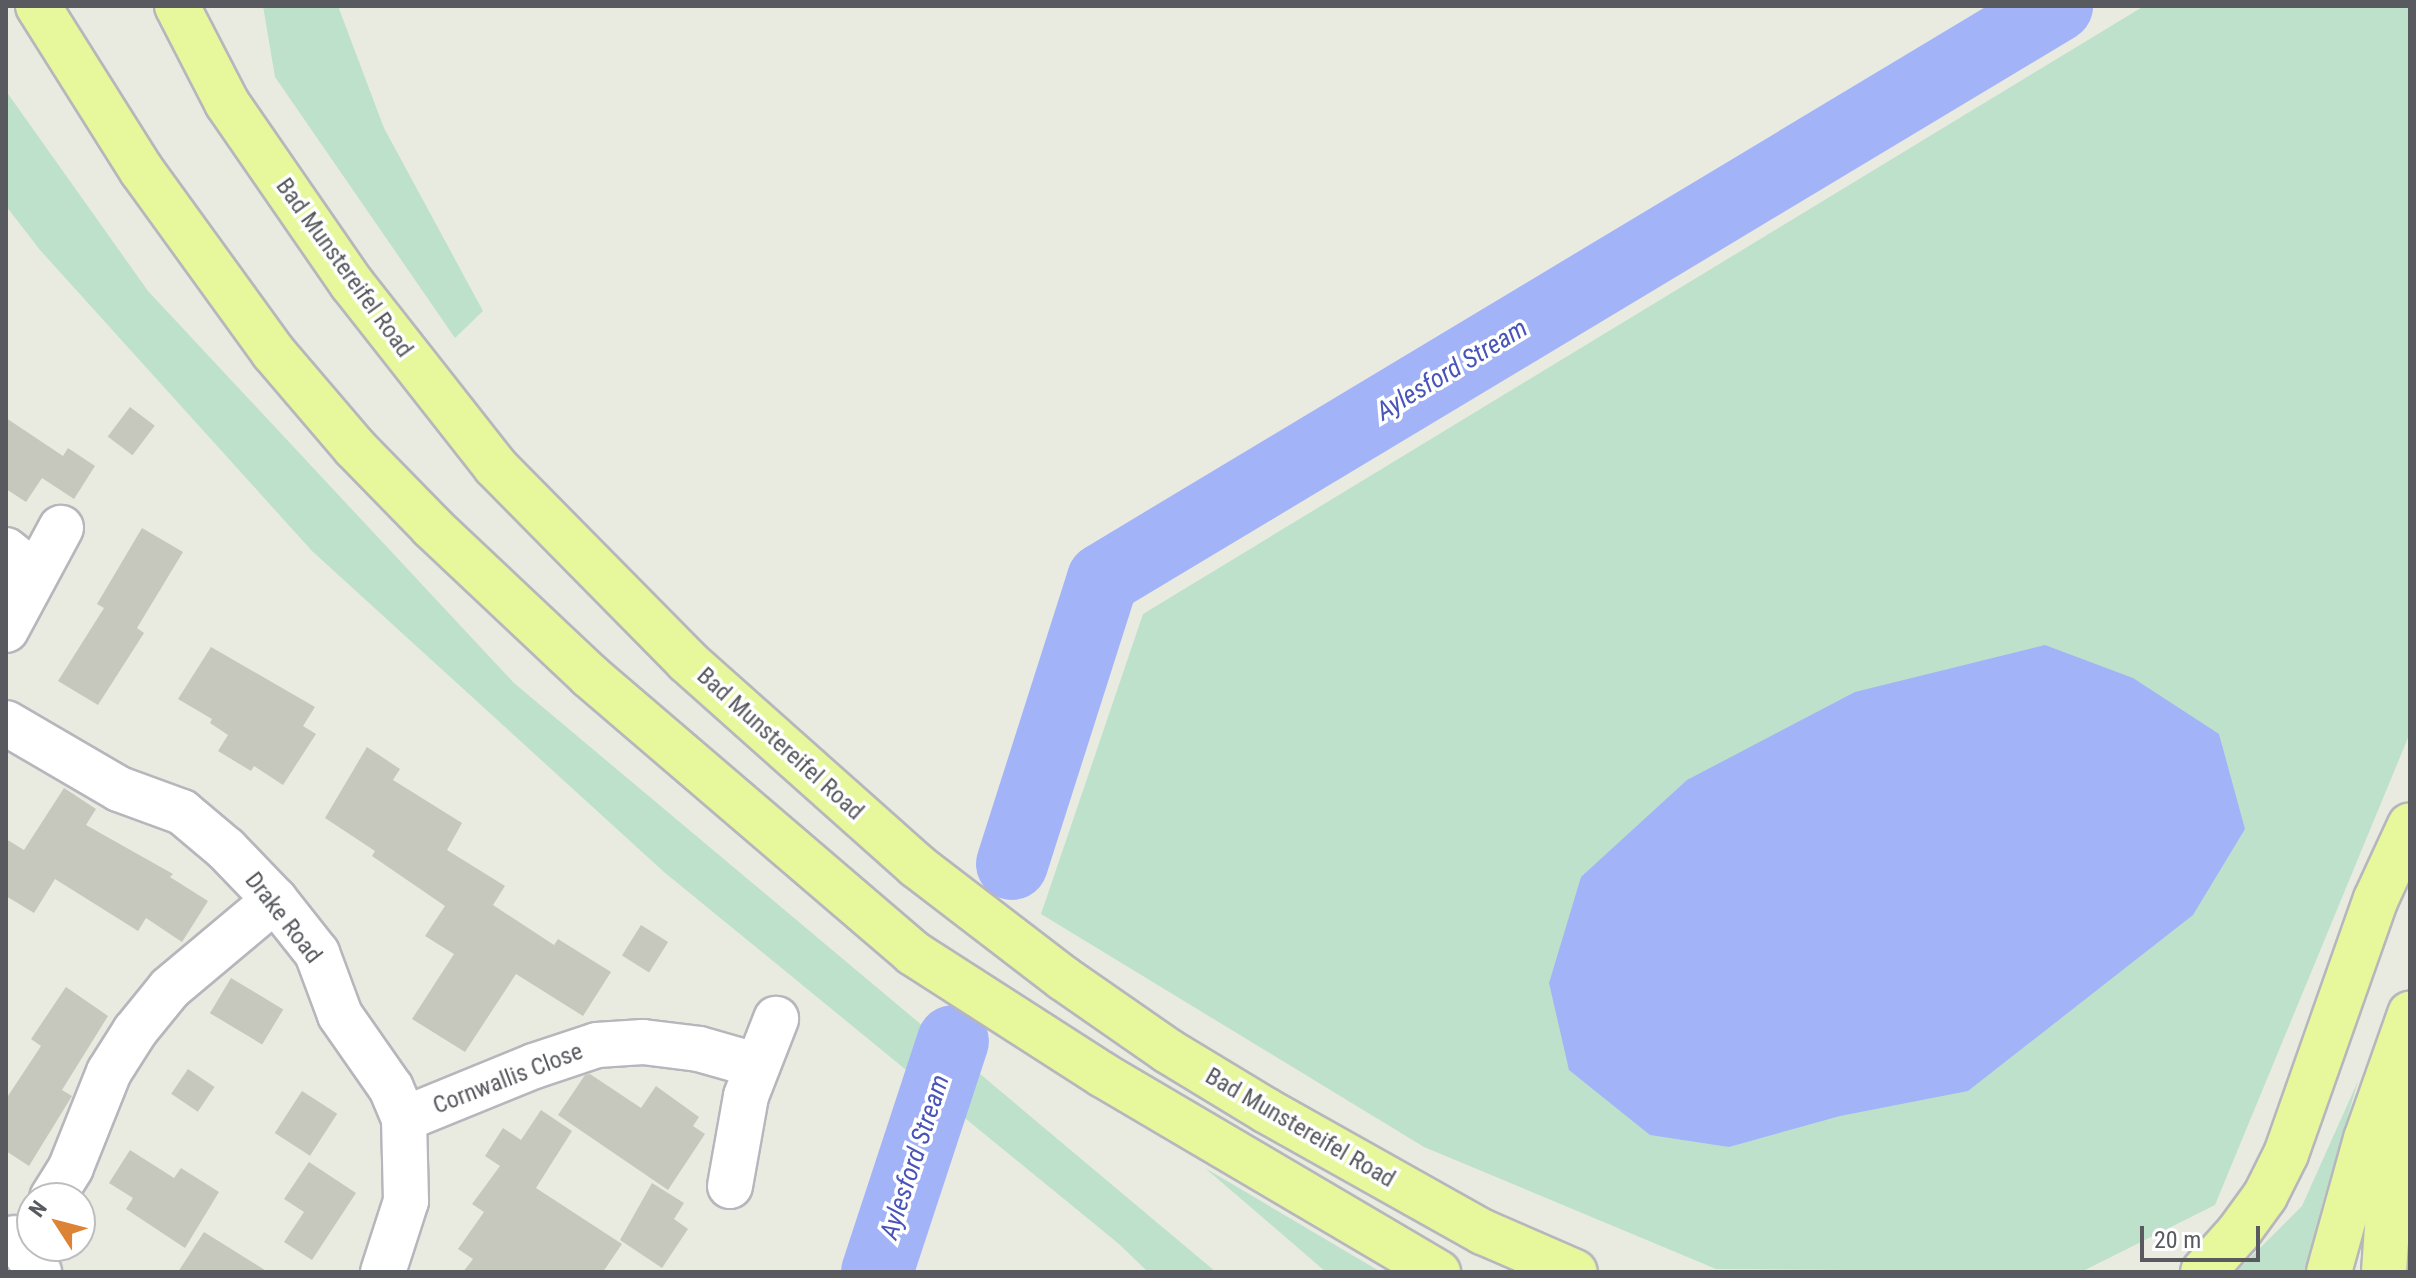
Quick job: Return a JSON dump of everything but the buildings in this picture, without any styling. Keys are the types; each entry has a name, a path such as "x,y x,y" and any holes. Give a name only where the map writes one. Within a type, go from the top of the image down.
{"highway":[{"path":"38,6 142,171 273,352 366,460 590,676 913,953 1116,1083 1438,1272"},
{"name":"Bad Munstereifel Road","path":"177,6 227,103 352,284 495,466 687,661 917,866 1063,978 1168,1051 1267,1111 1483,1232 1575,1272"},
{"path":"2203,1272 2238,1233 2265,1196 2286,1154 2371,912 2410,825"},
{"path":"2329,1272 2366,1139 2410,1014"},
{"path":"2384,1272 2391,1166 2410,1071"}],"street":[{"path":"6,630 21,562 61,528"},
{"name":"Drake Road","path":"6,723 119,789 182,812 226,849 275,900 317,953 340,1015 391,1088 404,1119 408,1160 406,1201 383,1272"},
{"path":"61,1182 76,1155 109,1072 135,1031 170,988 275,900"},
{"path":"730,1186 738,1134 755,1065 776,1019"},
{"name":"Cornwallis Close","path":"404,1119 534,1066 597,1045 643,1042 699,1049 755,1065"}],"green space":[{"path":"263,6 338,6 384,128 483,311 455,338 275,77"},
{"path":"2144,6 2410,6 2410,733 2215,1205 2081,1272 1716,1269 1424,1147 1041,914 1143,614"},
{"path":"6,91 148,291 514,683 1216,1272 1148,1272 1119,1244 664,872 312,551 40,250 6,206"},
{"path":"2358,1081 2321,1209 2312,1272 2236,1272 2302,1206"},
{"path":"1205,1168 1381,1272 1326,1272"}],"water":[{"path":"2045,645 2133,678 2219,734 2245,829 2193,915 1968,1091 1840,1116 1729,1147 1650,1135 1569,1070 1549,983 1581,877 1687,780 1855,692"}],"waterway":[{"name":"Aylesford Stream","path":"1012,864 1103,579 2057,6"},
{"name":"Aylesford Stream","path":"877,1272 953,1041"}]}
